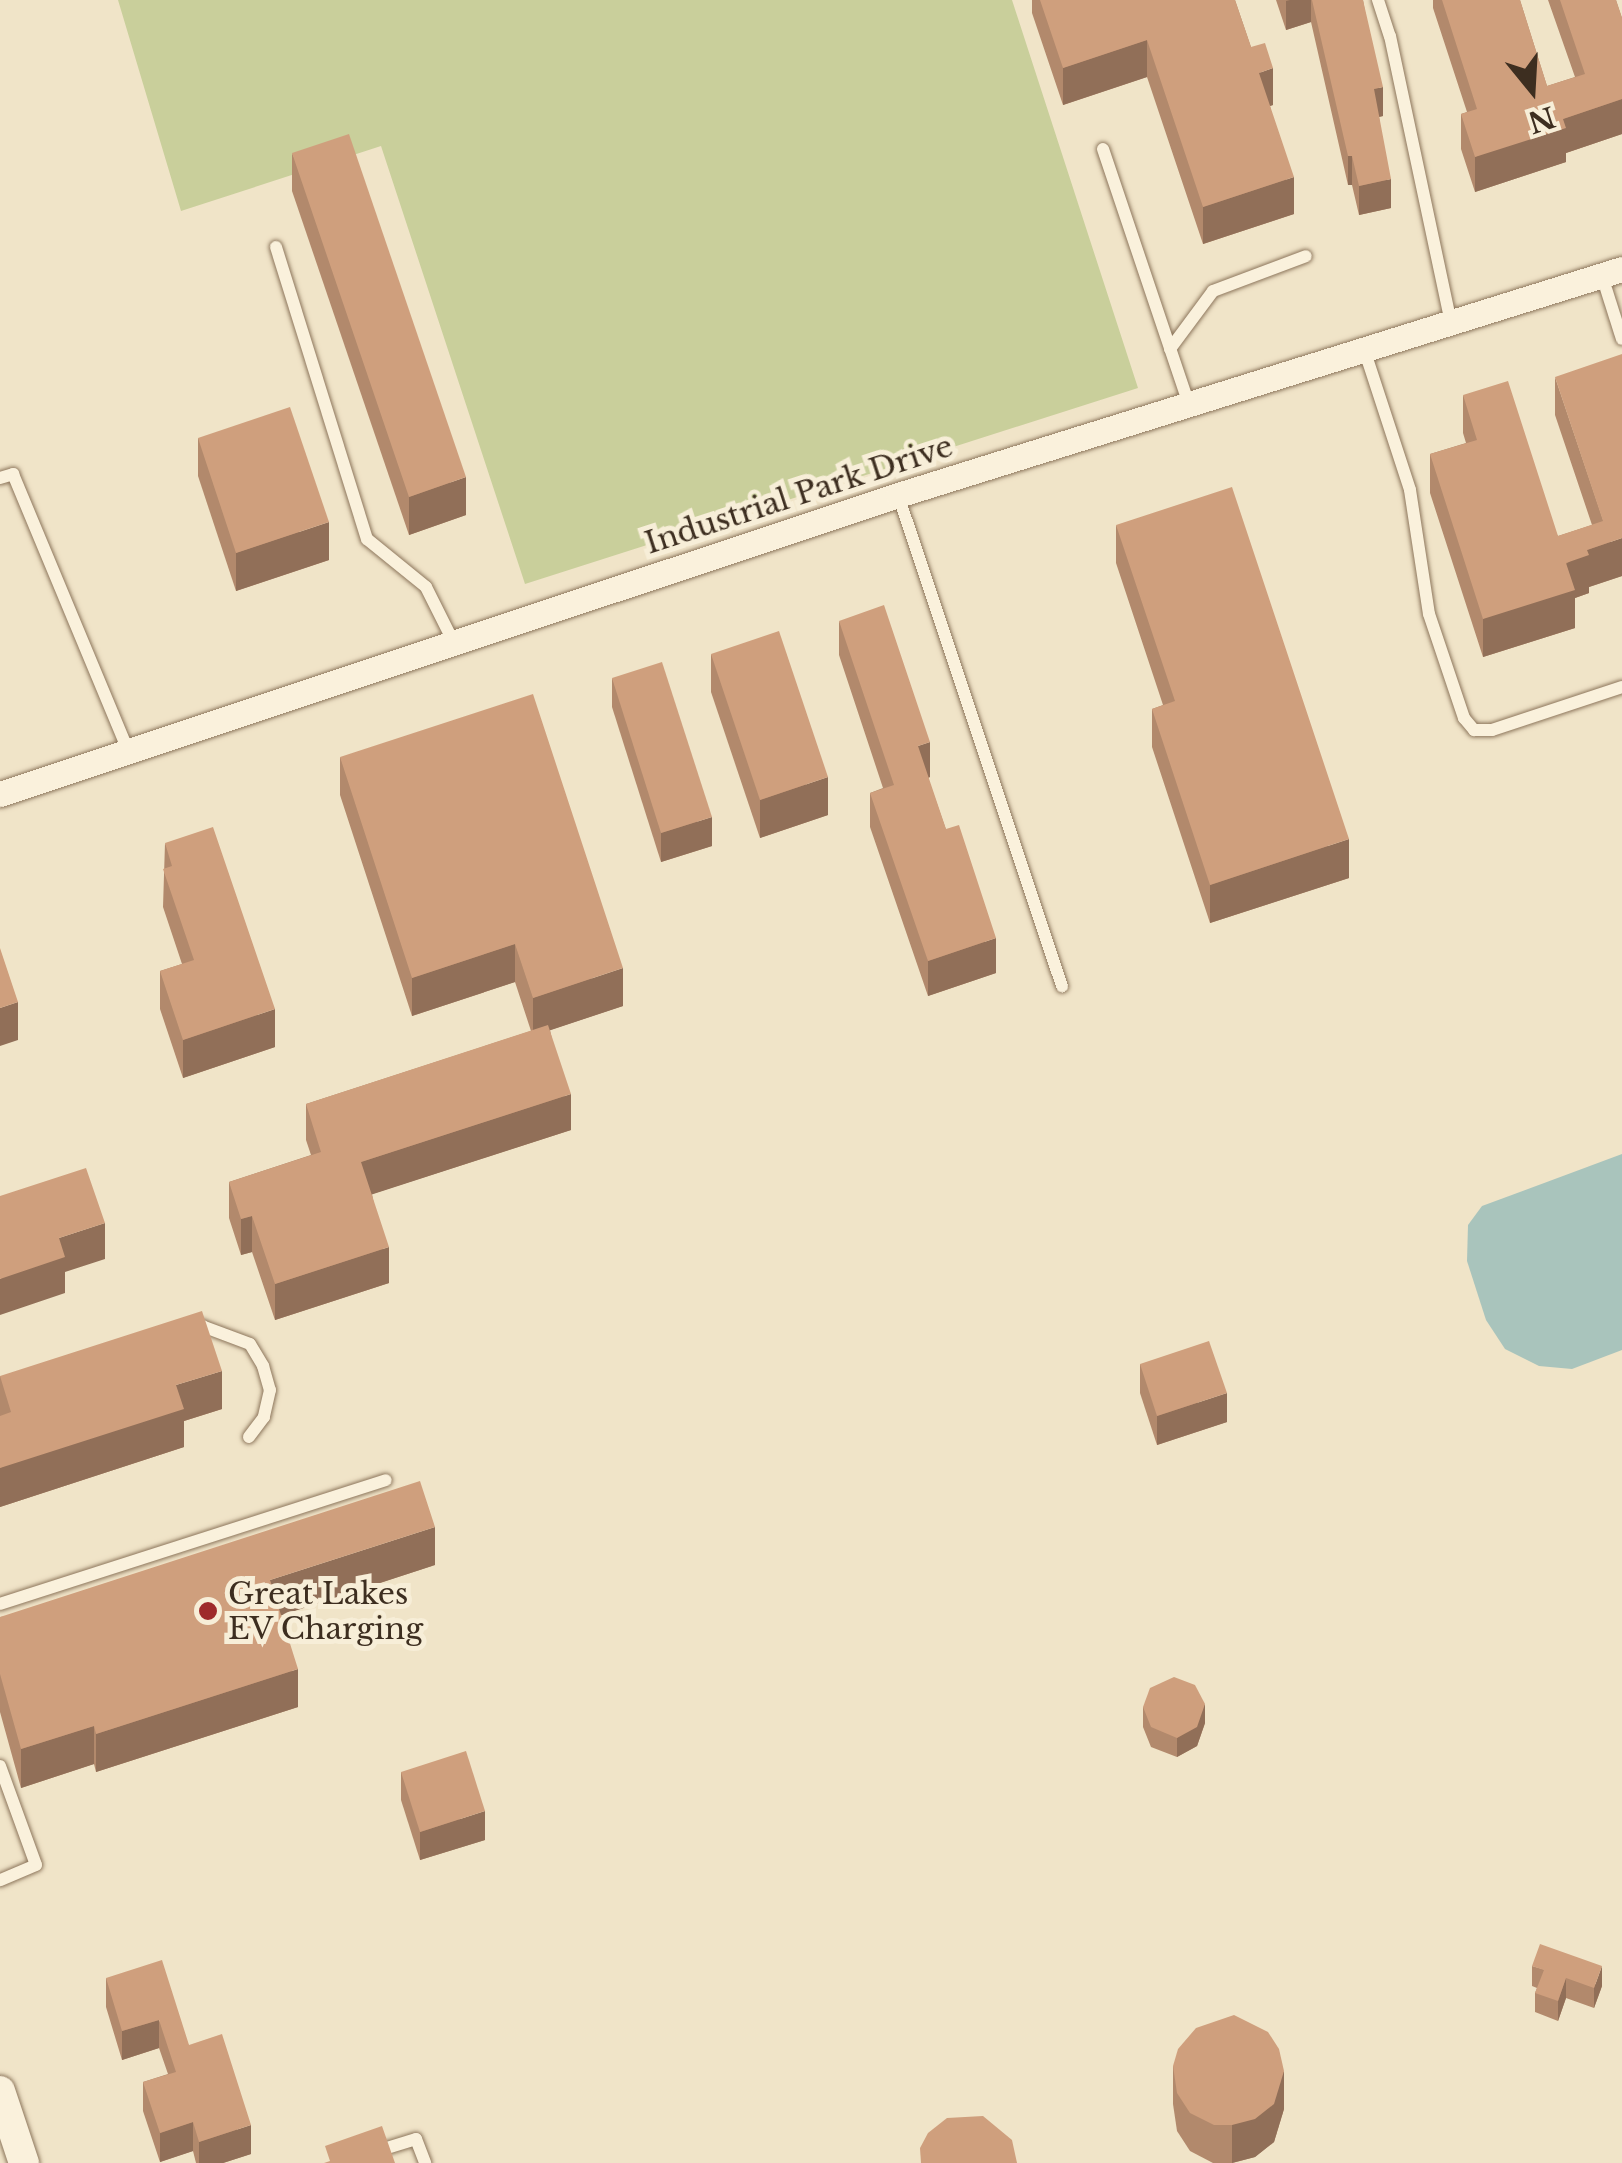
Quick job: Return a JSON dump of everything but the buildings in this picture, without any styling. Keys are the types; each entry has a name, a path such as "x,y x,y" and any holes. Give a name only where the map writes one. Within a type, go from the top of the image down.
{"street":[{"name":"Industrial Park Drive","path":"0,794 898,496 1612,273"},
{"path":"0,2091 24,2163"}],"lane":[{"path":"1378,0 1390,36 1451,323"},
{"path":"1103,149 1189,404"},
{"path":"276,247 367,538 426,587 454,644"},
{"path":"1170,350 1213,291 1306,256"},
{"path":"1612,273 1622,339"},
{"path":"1364,350 1410,490 1430,614 1464,718 1474,730 1492,730 1622,687"},
{"path":"0,478 14,474 128,752"},
{"path":"898,496 1062,986"},
{"path":"184,1332 202,1326 250,1344 270,1390 264,1416 249,1437"},
{"path":"0,1604 386,1480"},
{"path":"0,1766 36,1865 0,1880"},
{"path":"357,2157 416,2139 425,2163"}],"green space":[{"path":"118,0 1012,0 1138,388 525,584 381,146 181,211"}],"water":[{"path":"1622,1154 1622,1350 1572,1369 1539,1366 1505,1349 1486,1320 1467,1261 1468,1225 1482,1206"}],"place":[{"name":"Great Lakes EV Charging","path":"208,1611"}]}
